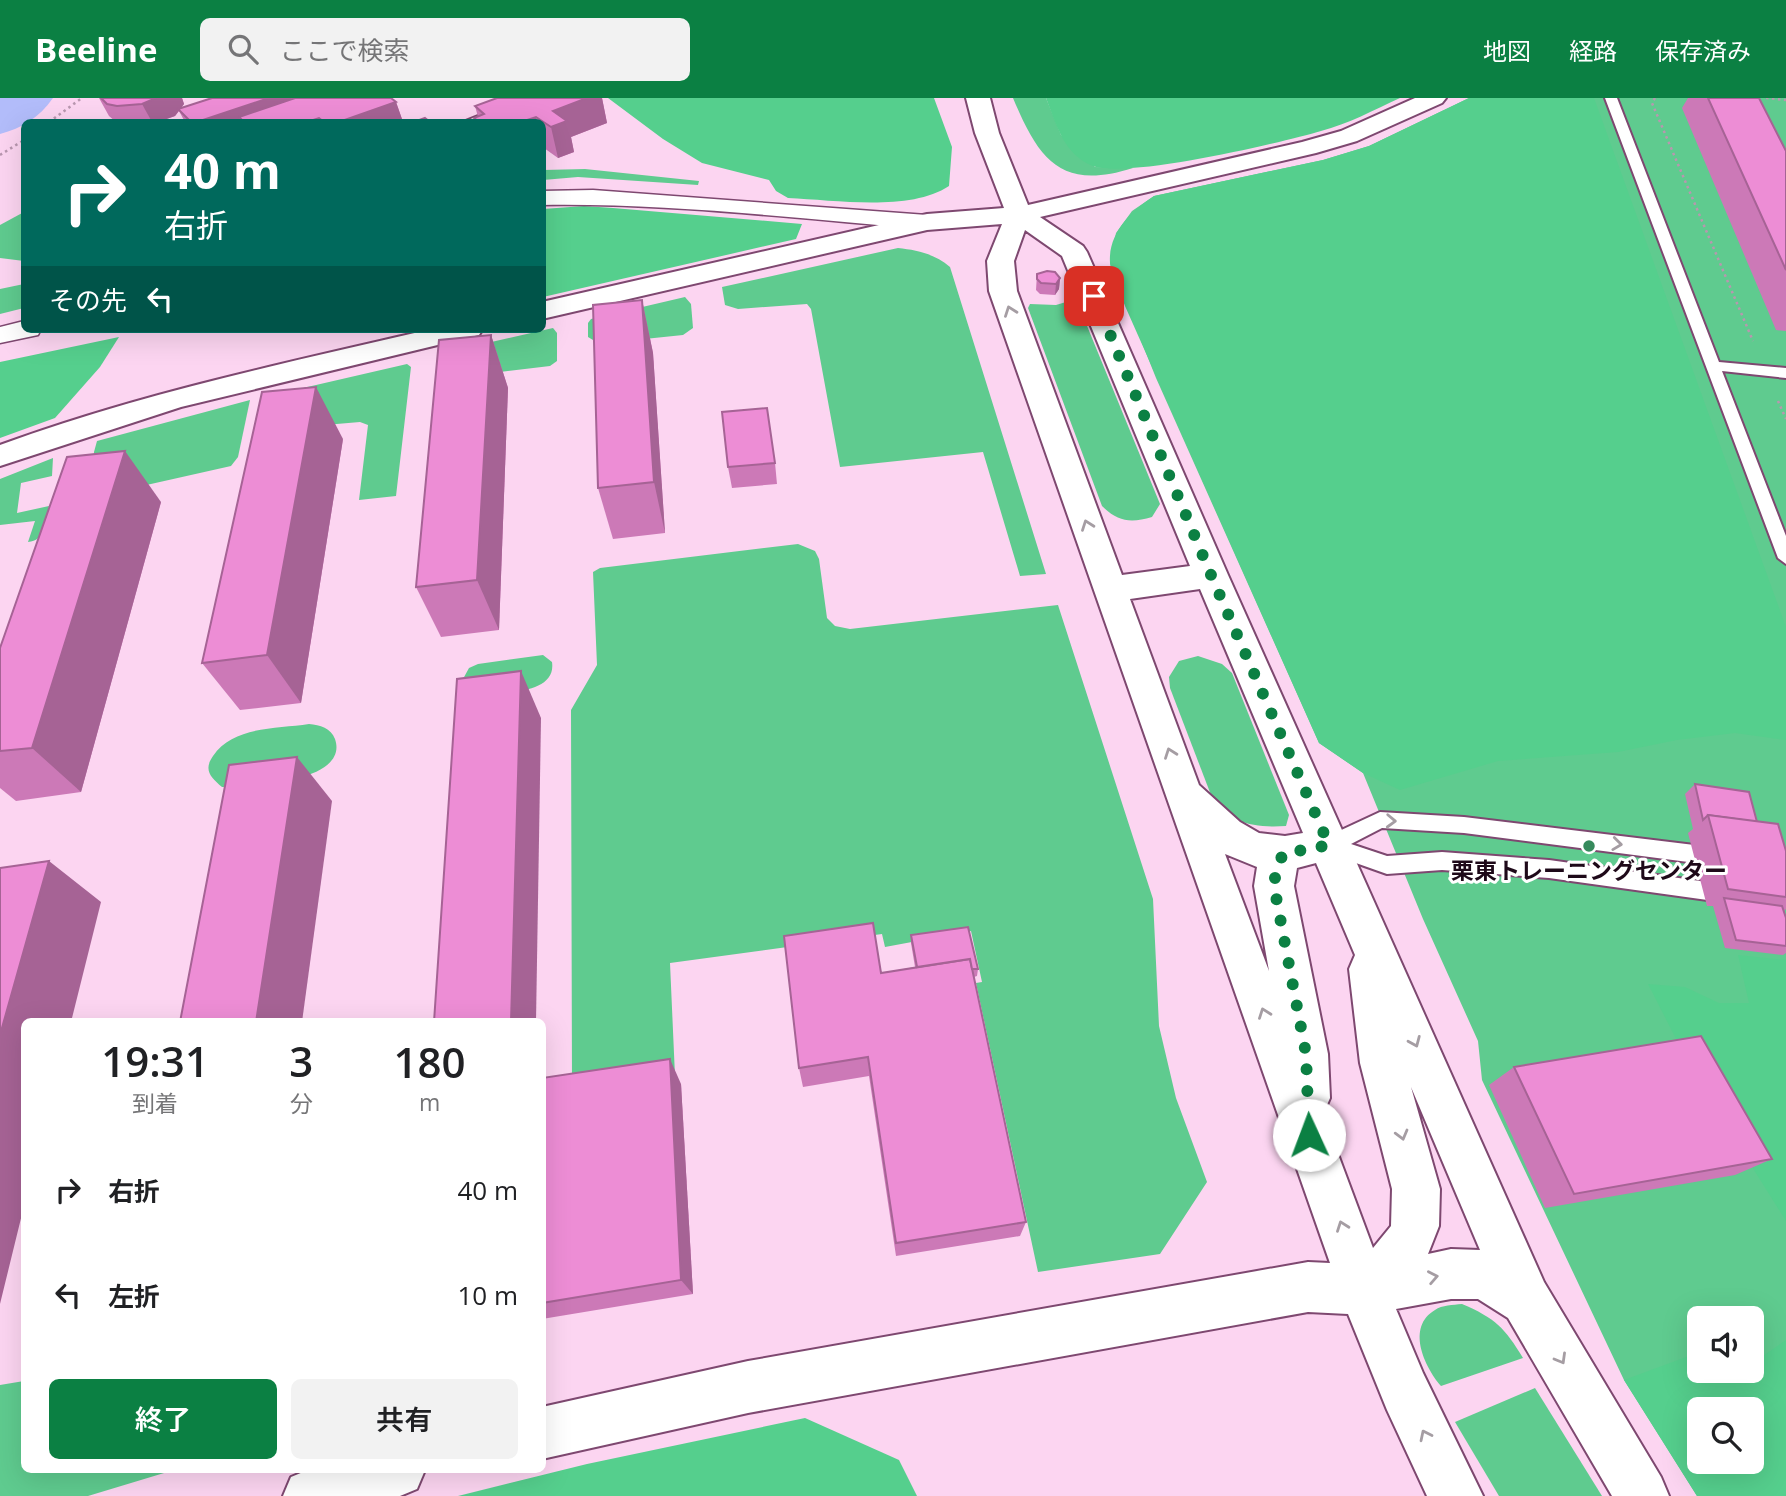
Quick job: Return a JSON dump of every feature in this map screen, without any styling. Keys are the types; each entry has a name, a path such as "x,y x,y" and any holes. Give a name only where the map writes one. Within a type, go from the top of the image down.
{"street":[{"path":"978,98 987,133 1019,215 1074,252 1211,575 1527,1300 1642,1496"},
{"path":"546,310 927,222 1019,215 1349,136 1434,98"},
{"path":"546,198 593,197 667,201 927,222"},
{"path":"1019,215 999,259 997,273 1366,1290 1416,1417 1457,1496"},
{"path":"0,335 21,330"},
{"path":"0,456 126,412 452,333"},
{"path":"1111,589 1211,575"},
{"path":"1186,796 1231,838 1257,852 1283,854 1329,845"},
{"path":"1283,854 1276,870 1274,886 1306,1054 1309,1135"},
{"path":"1364,923 1382,1063 1416,1189 1415,1226 1406,1249 1366,1290"},
{"path":"546,1432 748,1387 1308,1287 1366,1290 1451,1274 1484,1275 1527,1300"},
{"path":"310,1496 388,1473"}],"lane":[{"path":"477,119 534,98"},
{"path":"1611,98 1786,558"},
{"path":"1714,366 1786,373"},
{"path":"1329,845 1380,820 1464,825 1732,859"},
{"path":"1329,845 1387,865 1442,861 1549,869 1746,897"}],"path":[{"path":"53,119 82,98"},
{"path":"1655,98 1652,103 1786,417"},
{"path":"1766,98 1786,100"},
{"path":"0,155 21,142"}],"green space":[{"path":"608,98 934,98 952,147 949,186 933,194 894,202 788,198 776,191 769,180 702,163 663,139"},
{"path":"1013,98 1046,98 1061,135 1095,167 1133,168 1088,175 1070,172 1056,165 1043,153 1033,138"},
{"path":"1046,98 1400,98 1341,125 1273,143 1170,164 1111,169 1083,161 1068,147"},
{"name":"栗東トレーニングセンター","path":"1469,98 1786,98 1786,1496 1697,1496 1624,1380 1482,1080 1478,1041 1423,919 1363,773 1319,743 1156,378 1110,263 1116,233 1132,211 1154,196 1323,160 1369,146"},
{"path":"1469,98 1594,98 1786,627 1786,740 1735,733 1677,740 1618,752 1498,761 1400,790 1363,773 1319,743 1125,306 1112,274 1110,252 1117,233 1129,216 1154,196 1323,160 1369,146"},
{"path":"585,169 699,181 698,185 578,177 546,180 546,170"},
{"path":"584,206 802,224 796,239 546,296 546,209"},
{"path":"21,214 21,261 0,258 0,225"},
{"path":"898,248 926,253 950,267 1046,574 1020,576 983,452 840,467 811,309 807,304 738,309 725,305 722,287"},
{"path":"21,285 21,309 0,314 0,289"},
{"path":"685,297 691,304 693,328 683,335 606,343 598,343 588,337 588,323 591,319"},
{"path":"1076,299 1160,504 1152,517 1125,520 1102,506 1028,308 1030,304 1056,305"},
{"path":"553,328 557,333 557,361 550,366 451,378 452,351 531,333 546,333 546,330"},
{"path":"119,337 100,367 55,418 0,438 0,362"},
{"path":"407,364 411,367 396,496 359,500 368,425 360,422 278,429 290,391"},
{"path":"250,400 238,457 231,466 102,495 92,487 97,441"},
{"path":"53,458 52,476 21,483 17,513 49,506 42,534 34,541 28,542 35,521 0,525 0,479"},
{"path":"798,544 815,551 819,559 827,618 835,626 850,629 1058,605 1153,899 1159,1026 1176,1098 1207,1182 1160,1254 1038,1272 976,983 982,982 971,931 885,947 882,934 670,963 675,1076 572,1090 571,710 597,665 593,572 600,568"},
{"path":"543,655 552,662 551,673 536,687 475,695 463,679 469,668 478,664"},
{"path":"1198,656 1222,664 1232,673 1289,815 1286,826 1263,826 1243,822 1225,812 1211,795 1170,688 1169,677 1179,661"},
{"path":"309,724 325,728 335,739 335,754 327,765 312,774 252,786 222,787 210,773 209,765 213,756 232,739 269,728"},
{"path":"1738,955 1786,960 1786,1221 1695,1076 1648,984 1685,987 1719,1003 1749,1003"},
{"path":"1462,1304 1498,1325 1523,1358 1441,1386 1424,1358 1421,1326 1426,1317 1438,1308"},
{"path":"1786,1340 1786,1496 1697,1496 1624,1380 1687,1357 1687,1383 1764,1383 1764,1355"},
{"path":"21,1382 21,1473 164,1473 88,1496 0,1496 0,1385"},
{"path":"1535,1388 1602,1496 1499,1496 1455,1422"},
{"path":"805,1418 899,1460 917,1496 458,1496 587,1464"}],"building":[{"path":"101,98 156,98 142,104 117,106 107,104"},
{"path":"212,98 269,98 206,119 188,119 178,109"},
{"path":"295,98 391,98 396,102 348,119 239,117"},
{"path":"497,98 587,98 553,111 567,121 551,127 546,124 546,119 474,118 484,114 475,106"},
{"path":"1708,98 1759,98 1786,151 1786,270"},
{"path":"1055,272 1060,278 1056,284 1041,283 1037,279 1037,274"},
{"path":"642,300 654,482 598,488 593,305"},
{"path":"491,335 477,580 416,587 439,340"},
{"path":"316,387 267,655 202,663 262,392"},
{"path":"767,408 775,463 728,467 722,412"},
{"path":"125,451 32,748 0,751 0,648 67,457"},
{"path":"521,671 511,1018 434,1018 457,679"},
{"path":"297,757 257,1018 181,1018 229,765"},
{"path":"1695,784 1749,792 1757,822 1708,815 1703,820"},
{"path":"1708,815 1778,824 1786,851 1786,897 1728,889"},
{"path":"49,861 0,1035 0,868"},
{"path":"1724,898 1782,906 1786,918 1786,946 1736,940"},
{"path":"873,923 881,973 970,959 1026,1222 896,1243 868,1057 799,1068 784,936"},
{"path":"968,927 978,969 972,969 970,959 917,967 911,935"},
{"path":"1701,1036 1772,1159 1574,1194 1514,1067"},
{"path":"670,1059 681,1280 546,1302 546,1077"}],"waterway":[{"path":"0,118 27,98"}],"place":[{"name":"栗東トレーニングセンター","path":"1589,846"}],"route":[{"path":"1094,296 1211,575 1329,845 1283,854 1276,870 1274,886 1306,1054 1309,1135"}]}
